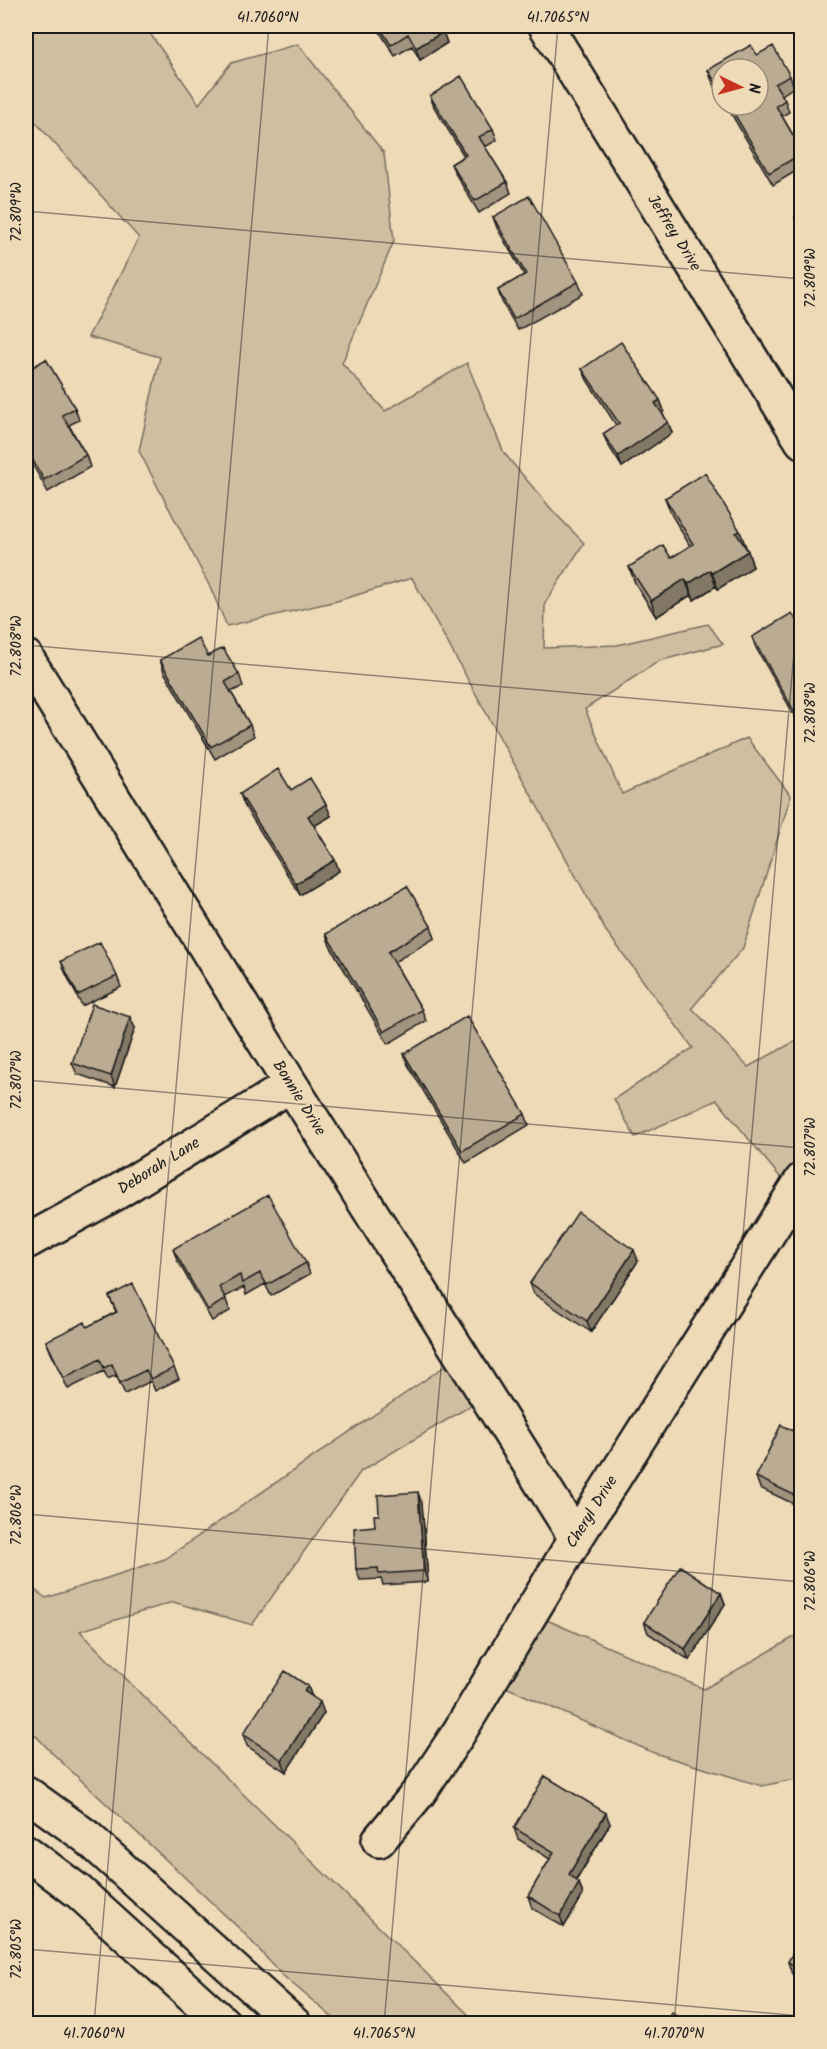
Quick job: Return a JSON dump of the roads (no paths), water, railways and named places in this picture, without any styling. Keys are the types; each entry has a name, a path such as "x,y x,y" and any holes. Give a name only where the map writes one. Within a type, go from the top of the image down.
{"main road":[{"name":"Jeffrey Drive","path":"546,26 801,441"},
{"name":"Bonnie Drive","path":"26,657 291,1085 576,1538"},
{"name":"Deborah Lane","path":"26,1242 114,1194 291,1085"},
{"name":"Cheryl Drive","path":"380,1840 420,1791 458,1734 576,1538 801,1180"},
{"path":"26,1793 87,1837 294,2024"},
{"path":"26,1852 79,1892 224,2024"}]}
